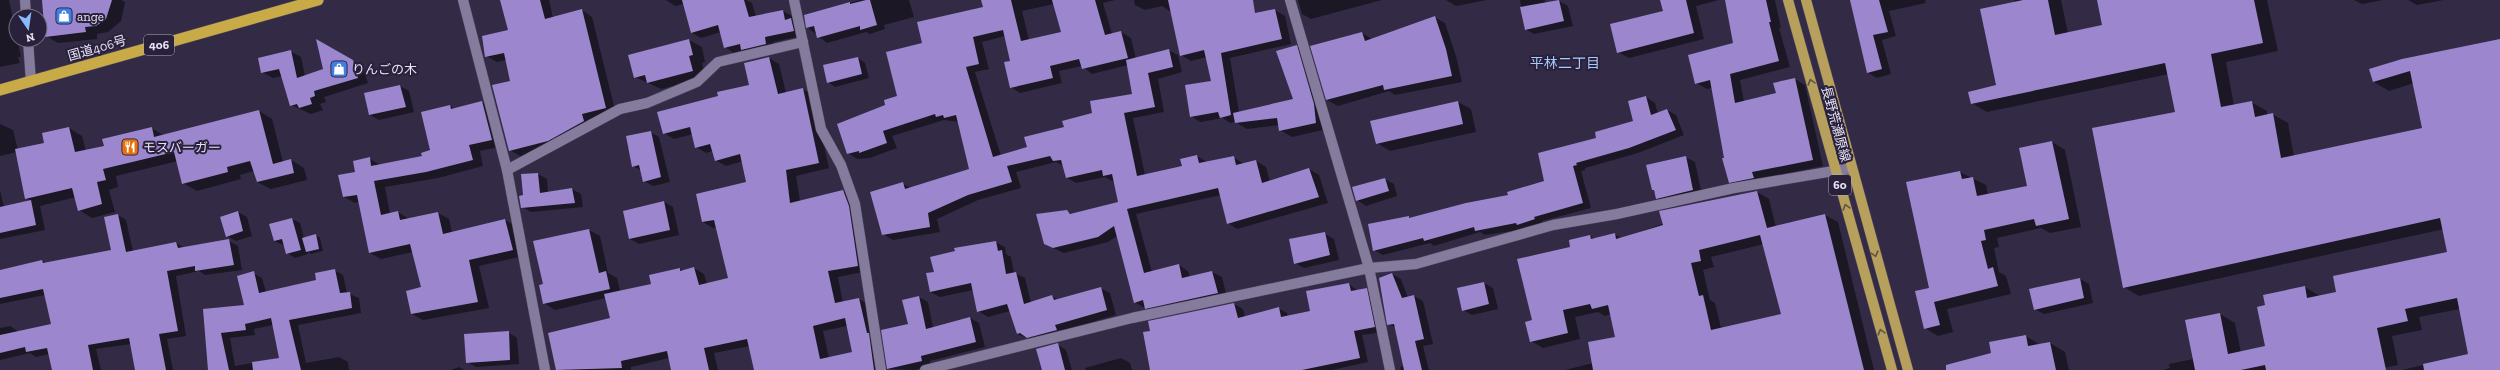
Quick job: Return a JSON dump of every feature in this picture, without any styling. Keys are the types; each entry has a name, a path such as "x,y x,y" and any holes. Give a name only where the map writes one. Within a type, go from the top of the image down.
{"highway":[{"name":"国道406号","path":"0,90 318,0"}],"main road":[{"name":"長野荒瀬原線","path":"1788,0 1892,370"},
{"name":"長野荒瀬原線","path":"1806,0 1851,168 1908,370"}],"street":[{"path":"463,0 507,170 545,370"},
{"path":"794,0 820,129 841,165 855,204 881,370"},
{"path":"1290,0 1369,268 1390,370"},
{"path":"507,170 620,109 647,103 697,82 718,62 803,42"},
{"path":"29,48 31,82"},
{"path":"925,370 1132,318 1369,268 1416,264 1553,225 1618,214 1734,188 1851,168"}],"building":[{"name":"ange","path":"42,0 112,0 106,19 96,26 85,27 86,32 48,37 48,8 43,8"},
{"path":"500,0 540,0 545,19 582,9 606,108 582,114 584,121 548,141 509,151 492,85 510,81 504,53 485,57 482,36 508,30"},
{"path":"682,0 744,0 749,17 783,10 785,20 791,18 794,31 765,37 766,44 741,50 740,44 724,48 718,25 691,33"},
{"path":"870,0 877,25 860,30 860,26 817,38 814,26 806,28 804,15 850,2 850,4"},
{"path":"981,0 1011,0 1021,41 1061,32 1052,0 1095,0 1105,35 1121,31 1128,58 1082,69 1079,59 1050,66 1053,78 1010,88 1004,62 1010,61 1003,30 973,37 979,64 966,67 993,157 1027,147 1024,137 1064,127 1062,121 1092,113 1090,101 1132,94 1126,60 1169,49 1173,67 1148,73 1155,107 1124,113 1137,176 1182,166 1180,159 1197,155 1199,163 1234,156 1236,165 1256,160 1262,183 1309,168 1319,197 1227,224 1218,188 1127,209 1144,273 1179,264 1182,278 1212,271 1218,293 1145,309 1143,300 1134,303 1114,226 1098,237 1053,248 1044,244 1036,214 1067,210 1070,214 1118,202 1112,174 1103,176 1102,170 1066,178 1061,160 1053,161 1050,156 1007,166 1012,182 968,195 928,213 930,227 882,235 870,192 903,182 905,189 969,169 956,115 944,118 943,115 936,117 935,114 883,131 887,143 859,153 859,151 847,154 837,124 885,105 884,100 897,96 886,52 922,43 917,22 983,7"},
{"path":"1168,0 1253,0 1255,13 1275,9 1282,39 1221,53 1231,115 1220,118 1218,112 1190,117 1185,85 1211,81 1204,50 1180,56"},
{"path":"1559,0 1564,21 1525,30 1520,7"},
{"path":"1660,0 1686,0 1694,33 1617,53 1610,24 1663,11"},
{"path":"1725,0 1766,0 1771,22 1769,22 1779,61 1730,74 1735,103 1776,93 1773,83 1795,78 1813,160 1752,172 1754,178 1729,183 1722,158 1724,158 1710,80 1695,84 1688,55 1733,43"},
{"path":"1850,0 1879,0 1888,32 1873,35 1882,69 1867,73"},
{"path":"2023,0 2048,0 2055,35 2102,25 2097,0 2254,0 2263,43 2211,54 2221,107 2252,101 2255,117 2273,113 2281,158 2422,128 2410,71 2373,82 2369,69 2402,59 2500,39 2500,370 2424,370 2423,364 2468,354 2457,298 2405,309 2408,321 2377,328 2386,370 2266,370 2265,365 2241,370 2195,370 2185,320 2220,313 2228,354 2265,346 2257,307 2265,305 2263,295 2305,286 2307,298 2336,292 2333,276 2447,252 2440,218 2123,288 2092,128 2175,112 2165,63 1971,104 1968,92 1996,85 1980,9"},
{"path":"1435,16 1446,49 1452,76 1384,90 1383,85 1326,100 1310,46 1362,32 1365,41"},
{"path":"316,39 353,60 358,78 314,91 315,96 310,98 312,104 299,108 297,104 290,106 279,69 261,73 258,58 291,50 297,78 323,69"},
{"path":"689,39 693,55 689,56 693,71 647,83 645,75 634,78 628,55"},
{"path":"1297,45 1314,104 1316,123 1279,131 1277,118 1235,123 1233,113 1293,99 1276,51"},
{"path":"769,57 778,94 803,88 819,163 786,170 790,203 843,190 849,206 858,266 828,271 835,303 859,298 867,333 869,333 874,370 754,370 747,339 704,348 709,370 671,370 667,351 621,361 622,368 556,370 548,333 610,318 604,294 651,284 649,275 680,268 680,271 694,267 699,285 728,278 714,220 702,222 696,194 746,182 740,154 715,161 710,144 695,148 690,127 663,134 657,112 718,96 717,92 749,85 744,63","holes":["845,318 852,352 820,359 813,326"]},
{"path":"858,57 862,74 827,83 823,65"},
{"path":"400,85 406,107 369,115 364,93"},
{"path":"1646,96 1651,115 1667,109 1676,130 1629,148 1576,163 1577,165 1573,166 1583,203 1534,217 1535,219 1517,225 1516,223 1475,231 1474,227 1424,241 1423,238 1373,251 1368,224 1409,216 1409,218 1466,203 1508,195 1507,192 1544,181 1538,153 1596,138 1595,132 1633,121 1628,101"},
{"path":"482,101 492,140 469,145 473,160 426,172 374,181 381,215 398,211 400,220 438,212 443,234 505,219 513,250 469,260 478,302 411,314 406,291 421,287 410,244 369,253 357,195 343,197 338,175 355,172 353,161 370,157 371,166 422,156 421,153 430,150 421,112 450,105 451,109"},
{"path":"1458,101 1463,124 1376,144 1370,121"},
{"path":"259,110 273,164 291,159 294,173 257,182 250,161 227,167 228,172 182,184 174,152 103,169 106,180 97,182 102,204 78,211 72,188 25,199 15,149 44,143 42,133 69,127 75,152 104,146 102,139 152,127 154,137"},
{"path":"651,131 661,177 643,182 639,165 632,167 626,136"},
{"path":"2052,141 2069,219 2036,226 2034,219 1984,230 1986,240 1981,241 1988,269 1993,267 1998,286 1934,302 1940,325 1924,329 1915,291 1929,288 1906,182 1960,171 1962,179 1973,177 1977,196 2027,186 2019,148"},
{"path":"1686,156 1693,190 1656,199 1654,190 1652,190 1646,165"},
{"path":"538,173 540,193 572,188 575,203 521,208 519,196 523,195 521,174"},
{"path":"1385,178 1389,191 1356,201 1352,187"},
{"path":"1757,191 1767,228 1825,214 1864,370 1593,370 1588,342 1615,337 1608,305 1592,309 1590,304 1563,310 1568,333 1530,342 1525,322 1532,320 1517,259 1570,247 1569,240 1590,235 1591,239 1615,233 1616,239 1663,225 1659,211","holes":["1760,235 1781,314 1711,330 1703,295 1699,296 1691,263 1701,261 1699,250"]},
{"path":"31,200 36,225 0,233 0,207"},
{"path":"664,201 670,230 629,239 623,211"},
{"path":"238,211 243,231 226,237 220,217"},
{"path":"118,214 126,252 176,242 178,248 229,239 234,265 195,271 195,266 167,271 178,331 159,334 166,370 135,370 129,338 88,345 93,370 52,370 47,348 26,352 25,347 0,353 0,335 51,324 43,289 0,298 0,270 42,260 43,263 111,250 104,217"},
{"path":"292,218 301,250 286,254 282,239 274,241 269,224"},
{"path":"589,229 599,273 606,271 610,289 543,304 539,285 543,284 533,241"},
{"path":"1325,232 1330,255 1294,264 1289,239"},
{"path":"316,234 319,249 306,252 302,238"},
{"path":"996,241 998,251 1002,250 1006,274 1016,272 1024,304 1052,295 1054,300 1101,287 1107,310 1055,325 1057,330 1027,338 1020,333 1017,334 1007,304 977,312 971,283 930,292 926,273 934,272 930,257 955,251 954,248"},
{"path":"335,269 340,293 350,292 352,308 289,320 301,370 253,370 252,362 279,358 271,318 245,324 246,330 221,333 229,370 208,370 203,309 244,305 237,276 254,271 259,293 316,280 315,273"},
{"path":"1392,273 1402,298 1414,295 1424,339 1415,341 1422,370 1404,370 1394,324 1387,325 1379,278"},
{"path":"2080,278 2084,298 2034,310 2029,289"},
{"path":"1484,282 1489,304 1462,311 1457,288"},
{"path":"1349,283 1351,291 1367,288 1375,327 1354,331 1360,358 1302,370 1150,370 1143,332 1150,331 1148,321 1234,303 1238,318 1279,307 1281,317 1310,311 1306,291"},
{"path":"919,296 926,329 970,317 976,342 921,356 922,361 887,369 881,330 908,324 902,300"},
{"path":"509,331 510,360 466,363 464,334"},
{"path":"2026,335 2028,346 2050,342 2056,370 1946,370 1946,365 1991,353 1989,342"},
{"path":"1058,343 1065,370 1042,370 1036,349"}],"place":[{"name":"ange","path":"64,16"},
{"name":"りんごの木","path":"339,69"},
{"name":"モスバーガー","path":"130,147"}],"district":[{"name":"平林二丁目","path":"1565,63"}]}
